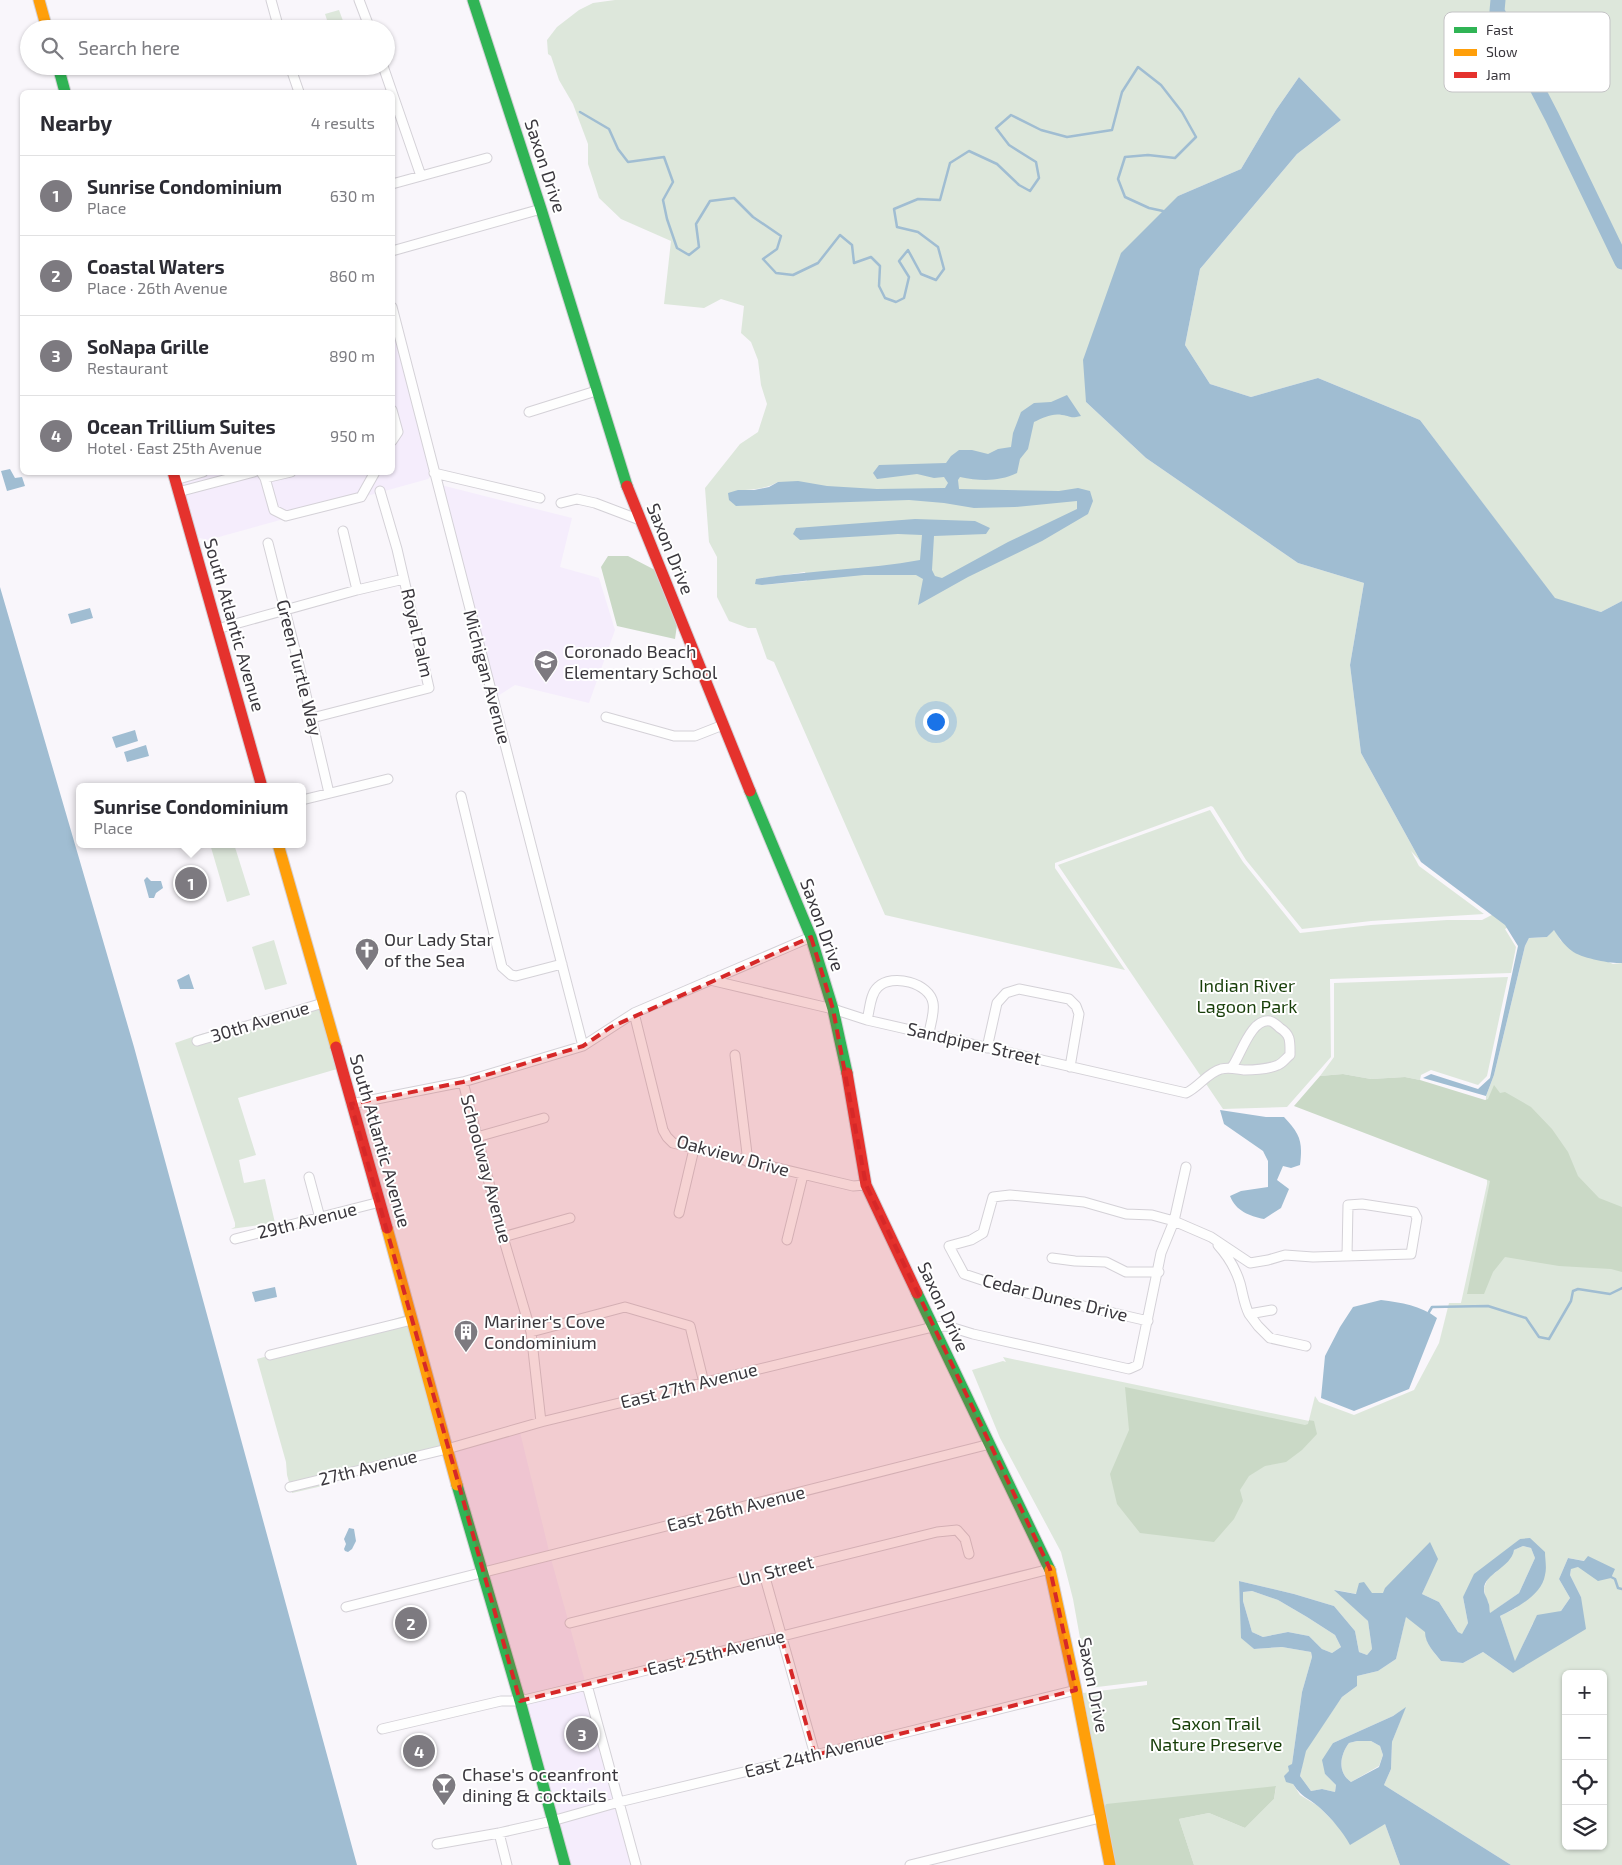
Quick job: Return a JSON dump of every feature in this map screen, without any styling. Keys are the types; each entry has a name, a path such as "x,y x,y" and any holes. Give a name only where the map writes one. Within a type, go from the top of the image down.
{"street":[{"path":"39,0 45,20"},
{"path":"271,0 277,20"},
{"path":"359,0 367,20"},
{"name":"Saxon Drive","path":"473,0 541,209 621,472 811,937 833,1009 851,1094 866,1185 1050,1569 1110,1865"},
{"path":"61,75 65,90"},
{"path":"293,75 298,90"},
{"path":"386,75 392,90"},
{"path":"395,100 422,176"},
{"path":"395,183 487,158"},
{"path":"395,250 541,209"},
{"name":"Michigan Avenue","path":"395,319 583,1046"},
{"path":"530,412 596,391"},
{"path":"395,421 398,432 395,436"},
{"path":"434,474 540,498"},
{"path":"178,492 243,475"},
{"path":"263,475 274,510 286,516 361,497 373,475"},
{"name":"South Atlantic Avenue","path":"174,476 261,783"},
{"name":"Royal Palm","path":"312,718 429,688 404,579 380,491"},
{"path":"562,503 577,499 595,503 640,520"},
{"path":"343,531 357,590"},
{"name":"Green Turtle Way","path":"268,543 329,793"},
{"path":"217,629 357,590 404,579"},
{"path":"606,717 674,736 694,736 723,725"},
{"path":"306,799 388,780"},
{"path":"461,796 502,967 511,975 516,976 562,964"},
{"name":"South Atlantic Avenue","path":"279,848 380,1202 482,1572"},
{"name":"Schoolway Avenue","path":"541,1422 531,1332 503,1237 463,1082 583,1046 634,1013 811,937"},
{"name":"Sandpiper Street","path":"710,980 833,1009 867,1020 1186,1093 1218,1070 1232,1067 1255,1070 1280,1065 1290,1055 1290,1043 1286,1031 1272,1021 1265,1021 1256,1026 1232,1067"},
{"path":"867,1020 874,992 880,984 892,980 920,985 931,996 934,1004 929,1034"},
{"path":"987,1048 998,1003 1006,993 1019,989 1070,999 1076,1006 1079,1014 1070,1067"},
{"name":"30th Avenue","path":"197,1042 323,1003"},
{"name":"Oakview Drive","path":"634,1013 663,1130 674,1143 853,1186 866,1185"},
{"path":"736,1055 748,1162"},
{"path":"351,1104 463,1082"},
{"path":"477,1137 544,1118"},
{"path":"679,1213 694,1149"},
{"name":"Cedar Dunes Drive","path":"933,1327 947,1326 973,1334 1129,1369 1138,1365 1162,1253 1174,1221 1186,1166"},
{"path":"787,1240 803,1175"},
{"path":"310,1177 320,1218"},
{"name":"Cedar Dunes Drive","path":"1148,1321 1006,1288 964,1274 949,1246 971,1240 983,1232 993,1197 1010,1195 1084,1202 1126,1214 1152,1215 1174,1221"},
{"name":"29th Avenue","path":"235,1239 380,1202"},
{"path":"1174,1221 1211,1237 1250,1263 1285,1255 1313,1257 1347,1256 1411,1254 1417,1218 1414,1212 1362,1204 1348,1206 1347,1256"},
{"path":"503,1237 570,1218"},
{"path":"1211,1237 1225,1253 1240,1281 1245,1306 1258,1326 1270,1338 1306,1346"},
{"path":"1052,1258 1106,1262 1126,1272 1159,1272"},
{"path":"531,1332 625,1307 690,1326 704,1383"},
{"path":"1249,1314 1272,1310"},
{"path":"270,1355 412,1320"},
{"name":"East 27th Avenue","path":"447,1449 541,1422 933,1327"},
{"name":"East 26th Avenue","path":"346,1607 990,1444"},
{"name":"27th Avenue","path":"290,1487 447,1449"},
{"name":"Un Street","path":"570,1623 938,1532 957,1530 964,1539 969,1554"},
{"name":"East 25th Avenue","path":"382,1729 501,1701 520,1701 587,1686 1050,1569"},
{"path":"482,1572 565,1865"},
{"path":"764,1574 815,1755"},
{"path":"587,1686 636,1865"},
{"name":"East 24th Avenue","path":"437,1844 552,1821 620,1802 1076,1690"},
{"path":"910,1865 1100,1818"},
{"path":"499,1833 507,1865"}],"highlighted area":[{"path":"811,937 833,1009 866,1185 1050,1569 1076,1690 815,1755 781,1636 520,1701 351,1104 463,1082 583,1046 611,1027"}],"shaded area":[{"path":"395,315 434,473 428,479 208,540 191,536 174,475 395,475"},
{"path":"437,484 572,518 560,567 599,578 615,630 589,703 515,685 493,699"},
{"path":"519,1428 550,1555 636,1865 565,1865 447,1449"}],"green space":[{"path":"615,0 1622,0 1622,601 1601,612 1555,599 1420,420 1318,378 1251,397 1210,384 1185,345 1200,269 1297,154 1341,120 1299,77 1276,110 1241,169 1178,196 1086,402 1146,458 1298,563 1364,583 1350,665 1361,753 1421,862 1411,851 1419,866 1484,914 1371,921 1302,929 1246,860 1211,806 1055,863 1055,868 1125,970 885,915 774,662 767,659 756,628 748,628 729,621 717,597 717,557 709,542 705,488 740,444 758,432 767,404 761,385 758,360 751,342 741,333 744,306 721,299 704,308 664,304 671,241 621,219 599,198 588,164 588,144 573,104 559,80 551,56 548,54 547,40 557,27 579,10 593,3","holes":["778,482 761,504 736,506 738,490 759,489","805,572 807,581 762,585 756,579"]},
{"path":"339,10 343,20 327,20 325,14"},
{"path":"608,556 628,556 655,570 677,625 675,639 617,626 601,567"},
{"name":"Indian River Lagoon Park","path":"1210,810 1243,862 1300,933 1371,925 1447,920 1482,920 1527,897 1537,910 1505,929 1516,947 1511,973 1330,979 1331,1057 1287,1107 1223,1109 1058,865"},
{"path":"211,848 235,848 250,895 227,902"},
{"name":"Saxon Trail Nature Preserve","path":"1554,929 1561,941 1613,964 1622,963 1622,1865 1511,1865 1384,1785 1391,1769 1392,1742 1405,1708 1393,1716 1333,1743 1325,1774 1336,1785 1335,1792 1322,1789 1311,1791 1300,1776 1305,1751 1342,1697 1357,1686 1357,1676 1378,1671 1396,1659 1406,1616 1426,1632 1429,1644 1441,1661 1463,1663 1483,1652 1513,1673 1581,1597 1570,1575 1571,1568 1578,1567 1585,1561 1568,1558 1559,1579 1570,1598 1561,1611 1533,1623 1515,1662 1500,1616 1516,1608 1544,1552 1520,1539 1463,1597 1468,1623 1462,1635 1458,1632 1439,1602 1422,1594 1437,1559 1383,1593 1357,1594 1335,1590 1368,1621 1372,1649 1367,1655 1359,1652 1355,1631 1334,1606 1239,1581 1242,1638 1254,1649 1282,1647 1311,1652 1312,1657 1302,1692 1292,1764 1293,1784 1300,1795 1318,1806 1342,1830 1385,1824 1400,1865 1194,1865 1179,1819 1209,1813 1245,1828 1274,1799 1276,1787 1105,1806 1083,1693 1147,1685 1147,1681 1089,1688 1073,1599 1061,1552 1000,1438 972,1370 1003,1361 1006,1362 1003,1357 1314,1422 1309,1420 1315,1396 1319,1402 1354,1415 1414,1390 1439,1343 1449,1303 1461,1303 1487,1184 1486,1096 1494,1075 1525,946 1529,938 1547,937"},
{"path":"274,940 287,984 265,990 252,947"},
{"path":"1508,977 1487,1076 1478,1085 1431,1070 1421,1075 1420,1080 1405,1077 1371,1079 1343,1074 1320,1076 1334,1057 1334,983"},
{"path":"319,1004 337,1069 238,1098 256,1155 239,1160 244,1183 265,1179 275,1223 231,1229 235,1227 235,1223 175,1043 201,1034"},
{"path":"1343,1074 1371,1079 1405,1077 1485,1100 1488,1099 1494,1085 1500,1093 1505,1092 1531,1107 1552,1129 1568,1152 1578,1176 1599,1198 1622,1207 1622,1272 1611,1269 1559,1266 1505,1257 1493,1272 1484,1294 1467,1294 1490,1181 1294,1106 1320,1076"},
{"path":"406,1315 442,1448 318,1487 292,1493 286,1462 257,1359 362,1330"},
{"path":"1125,1387 1305,1425 1308,1424 1309,1420 1314,1421 1317,1434 1302,1450 1286,1462 1265,1466 1249,1476 1240,1490 1243,1501 1234,1519 1214,1542 1140,1533 1117,1504 1110,1474 1129,1430"},
{"path":"1523,1546 1531,1548 1535,1558 1519,1593 1489,1614 1489,1604 1484,1588 1488,1578 1496,1572 1514,1550"},
{"path":"1252,1591 1278,1600 1307,1617 1335,1635 1341,1647 1332,1653 1322,1649 1309,1636 1288,1632 1263,1637 1252,1632 1243,1601 1243,1592"},
{"path":"1371,1741 1380,1746 1383,1755 1379,1766 1351,1782 1344,1773 1341,1763 1349,1743"},
{"path":"1276,1786 1274,1799 1245,1828 1209,1813 1179,1819 1194,1865 1110,1865 1100,1818 1106,1804"}],"water":[{"path":"1299,77 1341,120 1297,154 1200,269 1185,345 1210,384 1251,397 1318,378 1420,420 1555,598 1601,612 1622,601 1622,963 1611,963 1576,954 1564,944 1554,930 1547,937 1529,938 1525,946 1494,1075 1486,1096 1423,1078 1431,1074 1478,1089 1490,1078 1518,946 1505,925 1421,862 1361,753 1350,665 1364,583 1298,563 1146,458 1086,402 1083,360 1121,253 1178,196 1241,169 1276,110"},
{"path":"1067,395 1081,416 1055,415 1034,422 1028,449 1020,459 1017,473 989,480 960,477 958,480 959,489 1059,491 1078,488 1090,491 1093,501 1088,514 1042,541 968,577 918,605 923,579 916,575 864,575 762,585 755,584 756,579 776,576 920,560 922,535 898,534 800,540 793,534 796,528 915,519 975,521 990,528 986,534 934,536 932,570 935,576 942,578 1008,542 1077,509 1077,501 1015,507 974,508 909,500 736,506 729,500 728,493 738,490 754,490 769,487 778,482 798,481 827,486 877,489 945,488 948,483 944,477 934,478 917,474 877,479 873,473 879,465 946,463 959,450 972,450 988,454 998,449 1011,447 1013,433 1021,412 1034,403 1051,402"},
{"path":"10,469 15,478 22,477 25,486 7,491 1,471"},
{"path":"0,587 134,1047 357,1865 0,1865"},
{"path":"90,608 93,618 71,624 68,614"},
{"path":"135,730 138,741 116,748 112,737"},
{"path":"146,745 149,756 127,762 124,752"},
{"path":"147,877 151,881 161,881 163,888 156,893 154,898 149,898 144,880"},
{"path":"189,974 194,989 180,989 177,980"},
{"path":"1220,1110 1266,1117 1284,1117 1297,1133 1301,1150 1300,1165 1291,1168 1283,1166 1277,1180 1289,1189 1281,1208 1264,1219 1239,1209 1230,1196 1241,1191 1268,1187 1268,1161 1263,1151 1224,1124"},
{"path":"275,1287 277,1297 255,1302 252,1292"},
{"path":"1381,1300 1417,1307 1437,1318 1409,1389 1354,1411 1321,1398 1325,1356 1340,1327 1353,1307"},
{"path":"349,1528 354,1529 356,1541 348,1552 344,1549 346,1544 344,1539"},
{"path":"1530,1538 1545,1552 1546,1569 1543,1582 1534,1595 1500,1616 1515,1661 1537,1615 1561,1611 1570,1598 1559,1579 1568,1558 1584,1561 1588,1556 1615,1569 1611,1578 1598,1581 1578,1567 1571,1569 1570,1575 1581,1597 1586,1629 1513,1673 1483,1652 1463,1663 1441,1661 1428,1644 1425,1632 1406,1617 1396,1659 1378,1671 1357,1676 1357,1686 1342,1697 1306,1751 1300,1776 1311,1791 1322,1789 1335,1792 1336,1785 1325,1774 1322,1760 1333,1743 1393,1716 1406,1707 1392,1742 1391,1769 1384,1785 1511,1865 1400,1865 1385,1824 1350,1845 1329,1816 1300,1793 1293,1784 1286,1782 1284,1776 1289,1771 1288,1766 1292,1764 1302,1692 1312,1657 1311,1652 1282,1647 1254,1649 1241,1638 1239,1581 1334,1606 1355,1631 1359,1652 1367,1655 1372,1649 1368,1621 1334,1590 1356,1594 1359,1583 1364,1582 1372,1593 1383,1593 1385,1588 1430,1542 1438,1559 1422,1594 1439,1602 1458,1632 1462,1634 1468,1623 1463,1597 1474,1574 1520,1539","holes":["1523,1546 1531,1548 1535,1558 1519,1593 1490,1613 1489,1604 1484,1592 1485,1584 1492,1575 1508,1562 1514,1550","1252,1591 1278,1600 1335,1635 1341,1647 1332,1653 1322,1649 1309,1636 1288,1632 1263,1637 1252,1632 1243,1601 1243,1592","1371,1741 1380,1746 1383,1755 1379,1767 1351,1782 1344,1773 1341,1763 1349,1743"]}],"waterway":[{"path":"1498,0 1498,12"},
{"path":"580,112 609,129 618,149 628,162 664,157 673,182 663,200 677,248 689,255 699,247 696,224 710,201 734,198 753,217 781,236 777,249 763,259 776,273 793,275 818,263 840,235 852,245 854,263 871,257 880,266 879,286 885,298 896,302 904,298 909,277 899,261 908,250 921,274 936,280 944,269 938,247 918,232 897,227 894,209 918,199 940,200 950,163 969,151 997,164 1019,185 1030,191 1039,178 1036,162 1009,145 996,128 1011,115 1041,130 1067,137 1112,130 1122,92 1138,67 1161,85 1182,112 1196,137 1175,158 1148,155 1125,157 1118,179 1125,197 1149,208 1163,211"},
{"path":"1539,92 1622,262"},
{"path":"1429,1312 1432,1307 1488,1306 1526,1318 1539,1337 1549,1339 1571,1301 1573,1291 1578,1289 1610,1294 1622,1288"},
{"path":"1611,1577 1615,1579 1618,1588 1622,1589"}],"traffic: fast":[{"path":"473,0 541,209 627,486"},
{"path":"60,75 64,90"},
{"path":"750,791 811,937 833,1009 847,1073"},
{"path":"917,1293 1050,1570"},
{"path":"457,1485 520,1701 565,1865"}],"traffic: slow":[{"path":"39,0 45,20"},
{"path":"279,848 336,1047"},
{"path":"387,1228 457,1485"},
{"path":"1050,1570 1076,1690 1110,1865"}],"traffic: jam":[{"path":"174,475 261,783"},
{"path":"627,486 750,791"},
{"path":"336,1047 387,1228"},
{"path":"847,1073 866,1185 917,1293"}],"place":[{"name":"Coronado Beach Elementary School","path":"546,683"},
{"name":"Sunrise Condominium","path":"191,883"},
{"name":"Our Lady Star of the Sea","path":"367,971"},
{"name":"Mariner's Cove Condominium","path":"466,1353"},
{"name":"Coastal Waters","path":"411,1623"},
{"name":"SoNapa Grille","path":"582,1734"},
{"name":"Ocean Trillium Suites","path":"419,1751"},
{"name":"Chase's oceanfront dining & cocktails","path":"444,1806"}]}
